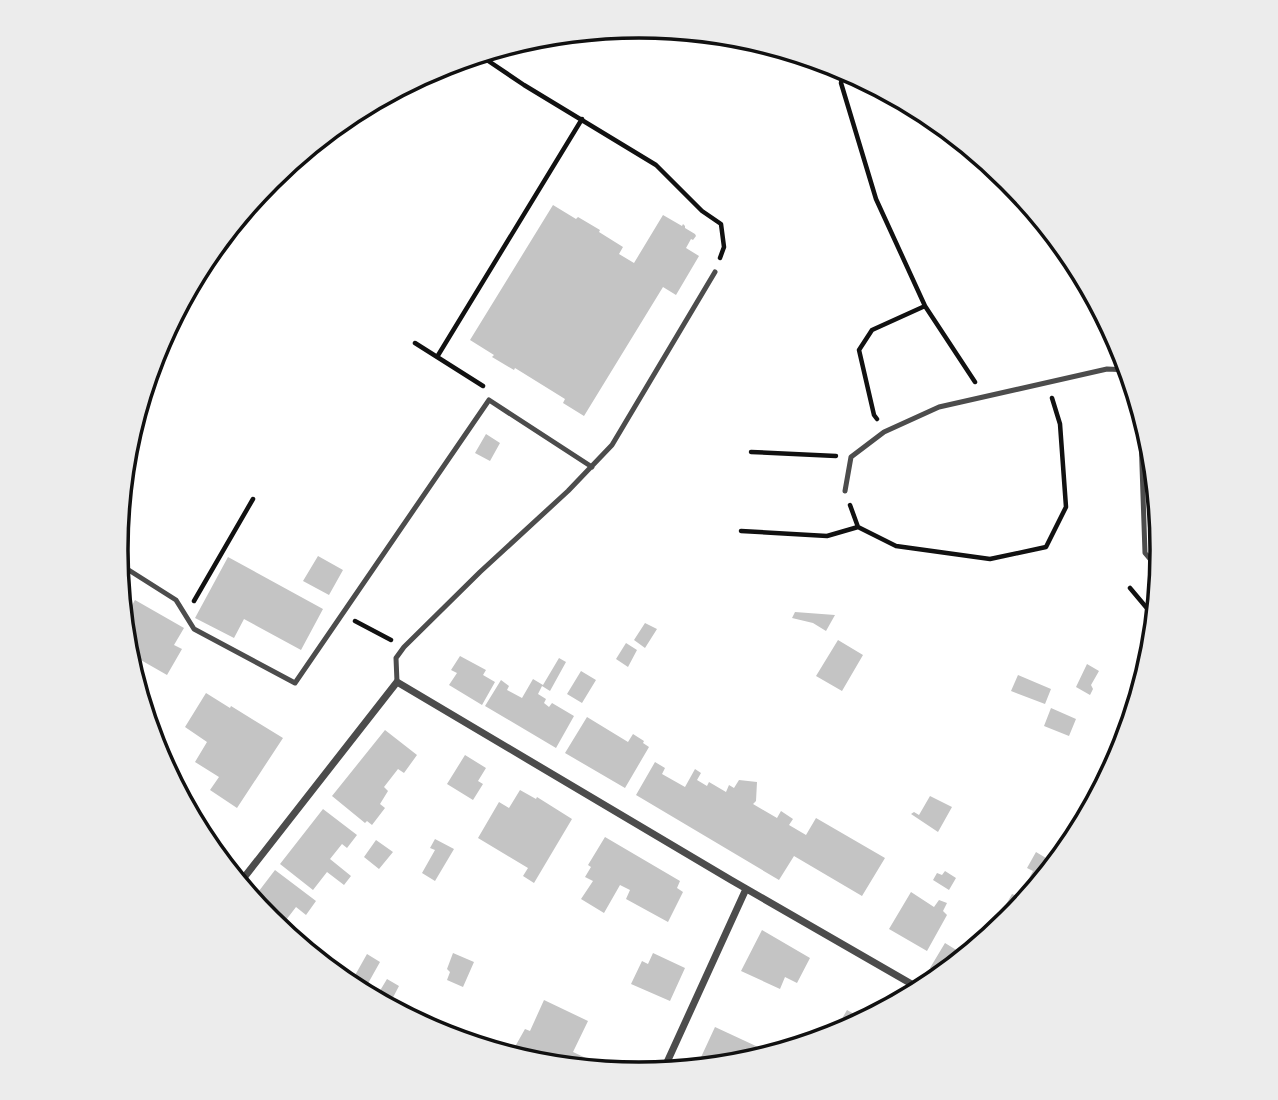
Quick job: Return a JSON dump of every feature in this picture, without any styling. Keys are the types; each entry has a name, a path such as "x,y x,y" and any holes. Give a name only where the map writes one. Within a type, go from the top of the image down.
{"street":[{"path":"245,876 397,682 910,983"},
{"path":"668,1060 746,889"}],"lane":[{"path":"397,682 396,658 404,647 568,491 612,445 715,272"},
{"path":"845,491 851,457 884,432 939,407 1107,369 1117,369"},
{"path":"129,570 176,600 194,629 295,683 489,400 592,467"},
{"path":"1142,454 1145,553 1150,559"}],"path":[{"path":"489,62 656,165 702,211 720,224 724,247 715,272"},
{"path":"842,80 876,199 925,306 985,397"},
{"path":"437,356 582,119"},
{"path":"884,432 874,415 859,350 872,330 925,306"},
{"path":"415,343 494,393 489,400"},
{"path":"741,531 827,536 858,527 896,545 990,559 1046,547 1066,507 1059,424 1047,383"},
{"path":"751,452 851,457"},
{"path":"845,491 858,527"},
{"path":"186,615 253,499"},
{"path":"1130,588 1147,608"},
{"path":"356,621 394,642"}],"building":[{"path":"553,205 600,230 599,232 623,247 619,254 634,263 663,215 682,226 683,224 695,234 686,248 699,256 676,295 663,287 584,416 563,403 565,399 492,357 494,355 470,340"},
{"path":"486,434 500,443 490,461 475,453"},
{"path":"318,556 343,570 329,595 303,581"},
{"path":"228,557 323,609 301,650 244,619 234,638 195,618"},
{"path":"135,600 184,628 174,645 182,649 167,675 139,659 131,607"},
{"path":"795,612 835,615 826,631 813,623 792,618"},
{"path":"645,623 657,629 645,648 634,640"},
{"path":"838,640 863,655 842,691 816,676"},
{"path":"626,643 637,650 628,667 616,659"},
{"path":"460,656 486,670 483,675 495,682 482,705 449,685 457,673 451,670"},
{"path":"559,658 566,662 550,691 542,686 538,694 546,699 544,703 549,707 552,703 574,716 556,748 485,706 501,680 509,686 507,690 522,698 533,679 543,685"},
{"path":"1087,664 1099,671 1091,685 1093,689 1090,695 1076,687"},
{"path":"581,671 596,680 582,703 567,694"},
{"path":"1018,675 1051,689 1045,704 1011,691"},
{"path":"206,693 283,738 237,808 210,790 219,777 195,762 207,742 185,727"},
{"path":"1051,708 1076,719 1069,736 1044,726"},
{"path":"587,717 628,742 633,734 649,747 625,788 565,753"},
{"path":"385,730 417,755 404,773 398,769 384,787 388,791 380,804 385,808 372,825 367,821 365,823 332,796"},
{"path":"465,755 486,768 478,781 483,784 473,800 447,784"},
{"path":"655,762 665,768 662,774 685,787 695,769 701,773 697,780 707,786 709,782 726,792 729,785 734,788 739,780 757,782 756,801 753,804 777,818 781,811 793,819 789,825 806,835 816,818 885,858 862,896 794,856 779,880 636,795"},
{"path":"520,790 536,799 537,797 572,819 534,883 523,876 528,868 478,838 499,802 509,808"},
{"path":"930,796 952,807 938,832 911,814 914,812 919,815"},
{"path":"323,809 357,835 347,848 342,844 330,859 351,876 344,885 327,872 313,890 280,864"},
{"path":"605,837 680,881 677,888 683,892 668,922 626,899 630,890 620,885 604,913 581,899 593,881 585,877 591,867 588,865"},
{"path":"435,839 454,849 435,881 422,873 435,850 430,848"},
{"path":"376,840 393,852 379,869 364,857"},
{"path":"1036,852 1047,858 1025,886 1033,871 1027,868"},
{"path":"275,870 316,901 306,915 296,907 286,920 258,892"},
{"path":"945,871 956,878 949,890 933,880 937,873 942,875"},
{"path":"911,892 934,907 939,900 947,903 943,911 947,915 927,951 889,929"},
{"path":"1012,894 1016,896 1004,908 1004,908"},
{"path":"762,930 810,958 797,983 785,977 780,989 741,971"},
{"path":"945,943 957,950 932,969"},
{"path":"453,953 474,962 463,987 447,980 450,972 447,969"},
{"path":"653,953 685,968 670,1001 631,984 642,961 648,964"},
{"path":"367,954 380,962 368,983 355,975"},
{"path":"387,979 399,986 393,998 380,991"},
{"path":"544,1000 588,1021 573,1052 586,1058 515,1046 525,1029 530,1031"},
{"path":"847,1010 854,1014 841,1020"},
{"path":"715,1027 758,1047 739,1052 701,1057"}]}
